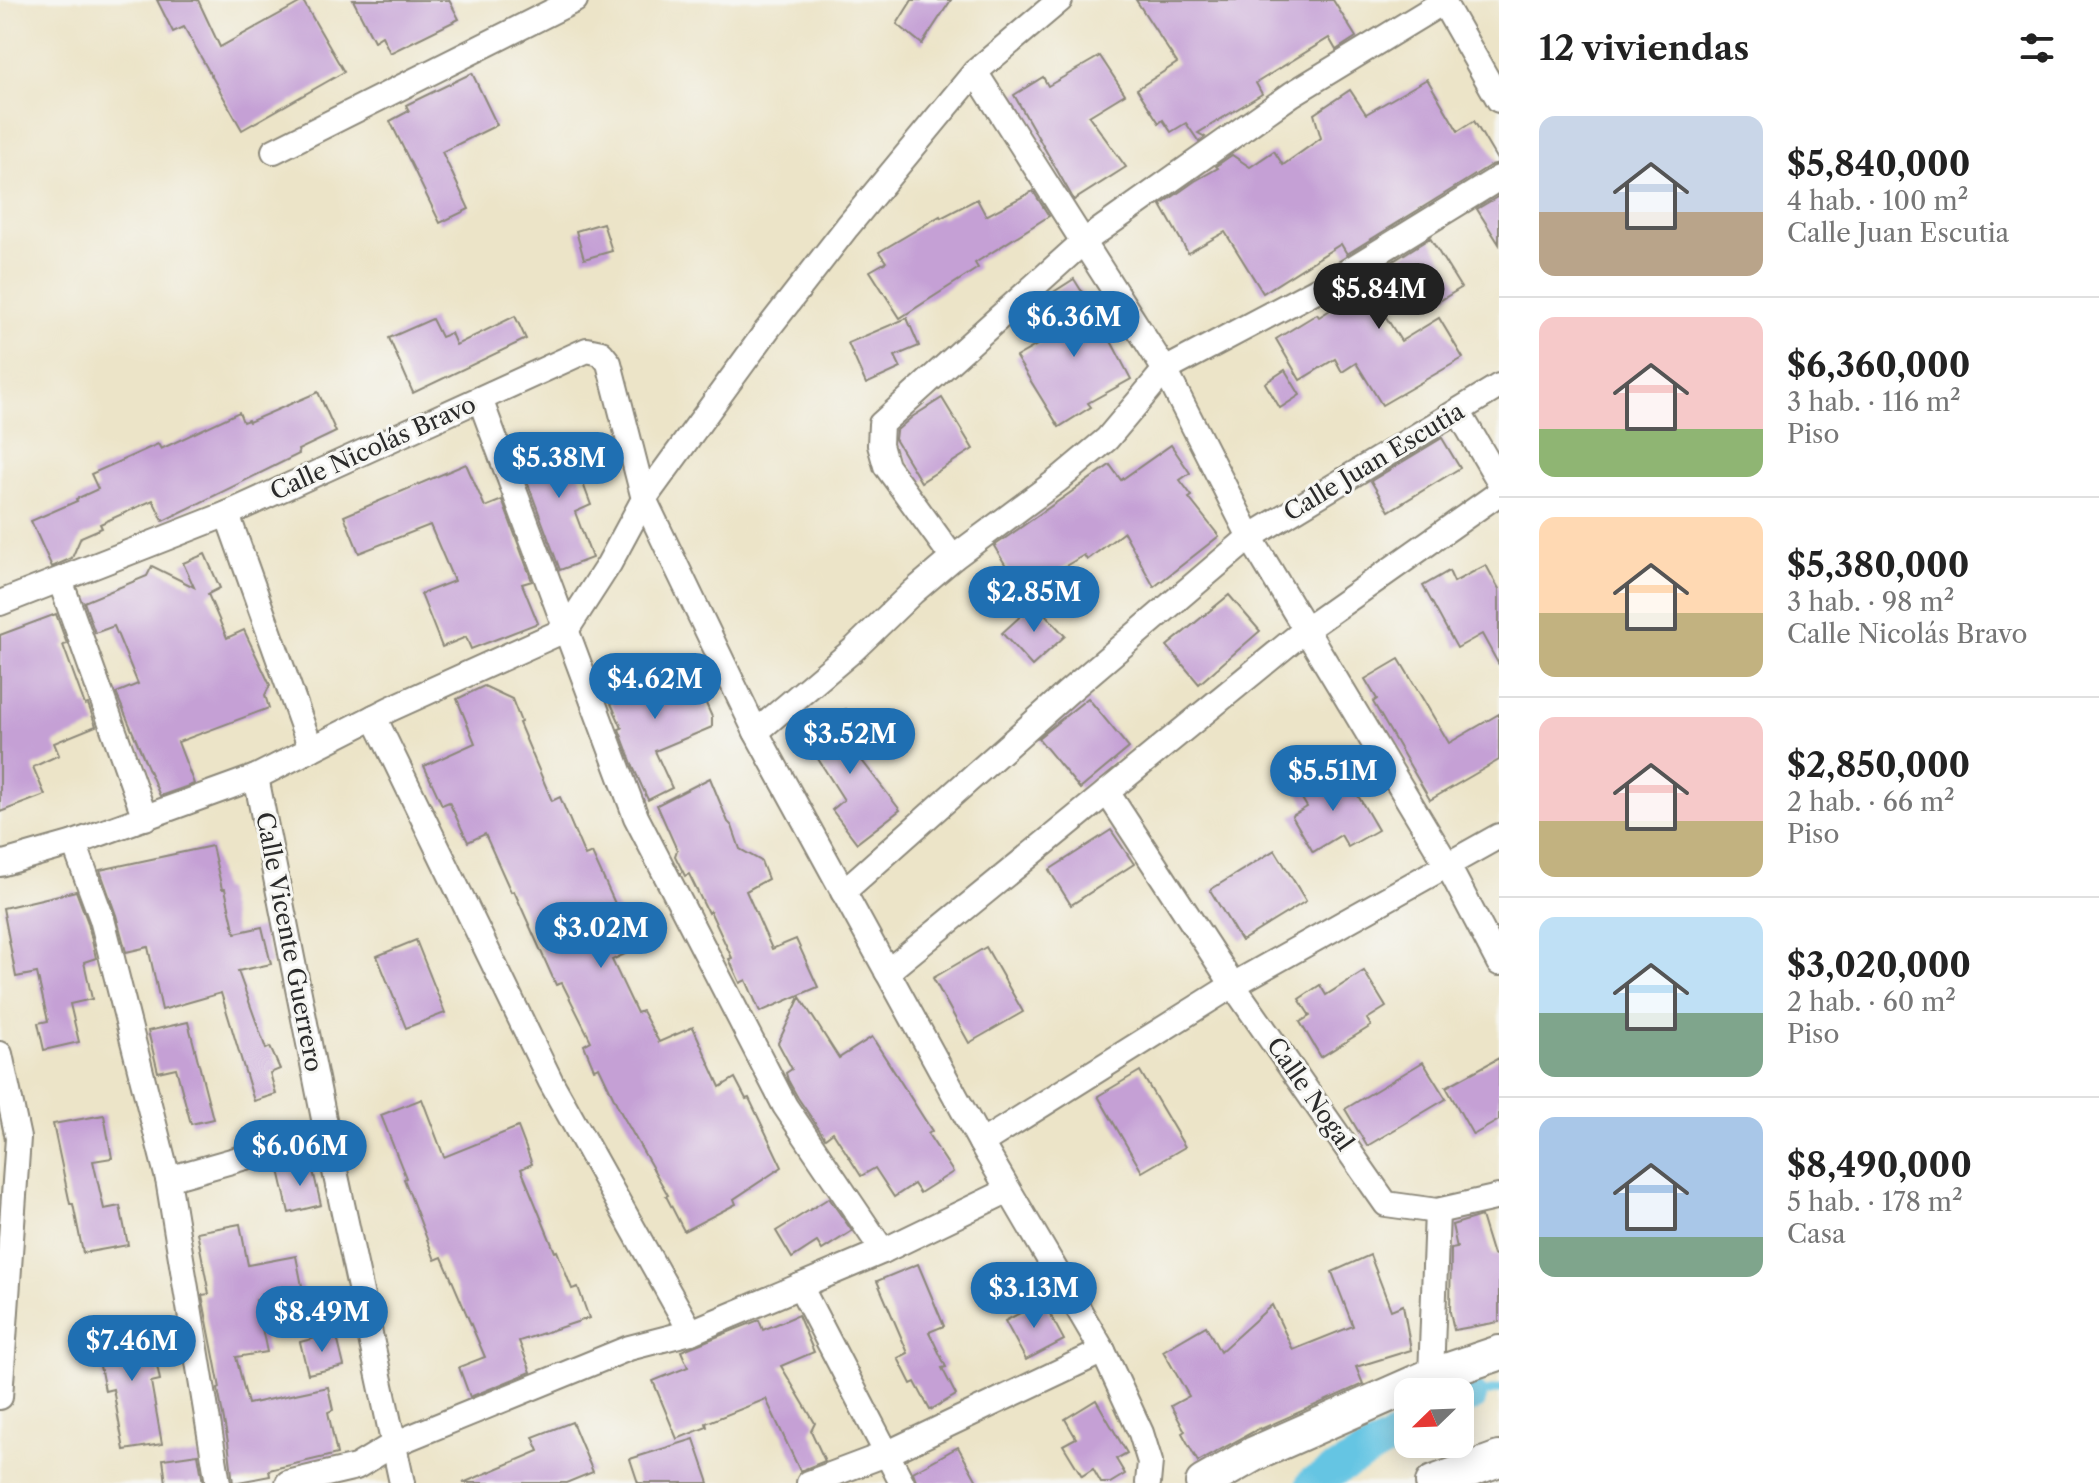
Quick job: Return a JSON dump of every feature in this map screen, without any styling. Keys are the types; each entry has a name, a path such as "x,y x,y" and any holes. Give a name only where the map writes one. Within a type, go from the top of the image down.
{"street":[{"path":"274,151 575,0"},
{"path":"0,864 74,843 256,777 374,717 567,629 609,564 644,499 776,318 847,227 975,72 1060,0"},
{"path":"953,558 886,466 880,445 881,424 1083,242 1292,94 1443,1 1499,100"},
{"path":"975,72 1165,370 1250,537 1448,866 1499,963"},
{"path":"756,732 853,650 953,558 1058,480 1107,439 1165,370 1322,287 1499,178"},
{"name":"Calle Nicolás Bravo","path":"0,603 227,514 587,350 601,353 609,363 644,499"},
{"name":"Calle Juan Escutia","path":"843,892 1068,692 1250,537 1499,386"},
{"path":"480,399 636,817 785,1106 883,1251"},
{"path":"1458,411 1499,481"},
{"path":"887,972 1305,630 1499,493"},
{"path":"644,499 756,732 1007,1191 1103,1351 1141,1433 1150,1462 1148,1483"},
{"path":"227,514 311,749"},
{"path":"60,580 145,818"},
{"path":"374,717 551,1082 691,1332"},
{"name":"Calle Vicente Guerrero","path":"256,777 327,1134 402,1483"},
{"name":"Calle Nogal","path":"1107,792 1233,985 1386,1204 1437,1211"},
{"path":"981,1143 1233,985 1499,836"},
{"path":"74,843 102,919 168,1179 218,1483"},
{"path":"0,1054 18,1138 0,1397"},
{"path":"168,1179 327,1134"},
{"path":"288,1483 356,1467 394,1444 629,1348 691,1332 883,1251 1007,1191"},
{"path":"1431,1376 1437,1211 1499,1197"},
{"path":"800,1286 902,1483"},
{"path":"809,1483 886,1454 1103,1351"},
{"path":"1203,1483 1254,1454 1431,1376 1499,1353"},
{"path":"1433,1483 1499,1459"}],"building":[{"path":"157,0 198,0 220,47 303,1 344,72 242,130 184,27 173,32"},
{"path":"353,0 449,0 459,19 390,53 382,36 374,41"},
{"path":"912,0 951,0 922,44 897,24"},
{"path":"1136,0 1333,0 1356,37 1336,50 1329,38 1256,83 1262,94 1198,133 1205,137 1199,142 1186,123 1171,132 1163,120 1159,123 1137,89 1177,63"},
{"path":"1100,56 1125,94 1089,116 1126,167 1074,200 1014,95 1043,77 1048,86"},
{"path":"472,73 497,125 442,152 469,209 440,223 390,121 409,111 406,105"},
{"path":"1427,79 1458,131 1474,121 1499,163 1347,254 1341,244 1263,293 1225,232 1188,253 1161,205 1218,168 1216,166 1232,155 1250,167 1274,151 1283,165 1321,138 1314,114 1350,90 1366,114"},
{"path":"1033,191 1049,216 975,263 978,268 900,318 870,271 886,262 879,252 940,216 977,199 986,216"},
{"path":"1499,196 1499,244 1477,209"},
{"path":"603,223 612,251 584,259 576,231"},
{"path":"1430,238 1461,288 1436,303 1418,272 1374,298 1401,341 1439,318 1463,358 1382,405 1356,363 1342,372 1335,359 1300,380 1276,339 1367,287 1363,280"},
{"path":"1074,279 1131,379 1088,403 1091,407 1059,427 1016,357 1056,334 1054,330 1067,322 1052,293"},
{"path":"515,316 526,339 413,393 389,338 432,319 441,337 451,333 456,345"},
{"path":"907,318 919,346 895,356 901,368 866,384 848,343"},
{"path":"1285,370 1300,395 1280,408 1265,383"},
{"path":"318,392 336,432 298,450 299,454 163,521 153,500 100,524 102,528 81,537 72,558 52,567 31,521 98,489 91,474 158,444 161,449 239,412 243,422 249,422"},
{"path":"942,398 973,449 921,482 895,439 896,431"},
{"path":"566,438 591,505 575,512 592,558 560,570 518,457"},
{"path":"1442,438 1460,468 1389,511 1371,481"},
{"path":"1171,445 1190,473 1180,480 1192,496 1189,498 1219,536 1154,587 1124,532 1087,560 1084,555 1022,592 994,546 1110,465 1121,480"},
{"path":"466,464 485,507 502,500 532,581 522,584 538,623 471,649 466,637 442,647 421,594 454,581 430,525 359,553 344,516"},
{"path":"205,554 220,588 208,594 227,638 244,630 270,685 265,695 269,708 178,742 194,784 160,796 116,693 138,684 114,626 95,633 84,602 147,576 152,566 194,587 183,563"},
{"path":"1486,565 1499,589 1499,665 1482,634 1457,648 1423,586 1449,571 1454,582"},
{"path":"1229,595 1260,631 1199,684 1167,646"},
{"path":"1035,603 1065,636 1032,666 1002,633"},
{"path":"56,614 67,644 63,645 96,726 54,743 59,755 33,767 45,795 0,812 0,635"},
{"path":"1399,659 1449,743 1499,714 1499,760 1430,800 1373,702 1377,699 1365,679"},
{"path":"665,661 683,700 704,699 712,717 712,727 655,751 672,788 648,800 604,688"},
{"path":"484,686 512,699 552,801 560,797 585,856 592,853 617,908 644,945 612,960 637,1013 642,1011 659,1042 693,1027 720,1087 735,1078 746,1099 749,1098 782,1167 734,1199 736,1204 684,1231 599,1067 594,1069 584,1045 591,1041 562,983 556,985 485,834 468,842 449,802 442,805 424,766 475,743 457,699"},
{"path":"1088,698 1129,748 1080,789 1038,738"},
{"path":"846,709 864,736 850,745 900,810 857,843 832,810 844,800 801,732"},
{"path":"1343,770 1378,830 1348,847 1341,835 1313,852 1292,816 1307,807 1298,792"},
{"path":"710,778 740,849 761,861 768,879 746,891 772,949 796,939 818,987 760,1012 746,980 740,983 710,911 708,913 689,874 685,876 675,856 677,850 657,805"},
{"path":"1111,830 1134,864 1071,905 1049,870"},
{"path":"212,846 235,933 262,927 271,964 238,971 266,1049 270,1047 280,1069 270,1073 276,1094 254,1101 221,993 162,1010 148,947 126,952 100,870"},
{"path":"1275,850 1306,901 1241,941 1210,890"},
{"path":"76,891 96,958 84,962 92,999 70,1004 79,1042 44,1050 38,1023 48,1021 37,973 16,977 3,908"},
{"path":"416,940 445,1013 406,1028 377,956"},
{"path":"986,947 1023,1012 969,1043 933,978"},
{"path":"1364,971 1386,1007 1367,1019 1371,1026 1321,1057 1300,1022 1310,1016 1299,999 1320,985 1326,995"},
{"path":"800,997 839,1058 872,1037 932,1131 928,1134 953,1172 920,1193 914,1184 894,1197 875,1168 861,1176 833,1132 825,1138 788,1080 786,1073 792,1069 778,1043"},
{"path":"188,1022 213,1119 191,1124 176,1068 158,1072 148,1031"},
{"path":"1499,1058 1499,1120 1473,1135 1446,1087"},
{"path":"1423,1062 1446,1099 1367,1146 1345,1109"},
{"path":"1140,1071 1185,1147 1142,1172 1098,1096"},
{"path":"422,1099 444,1157 518,1127 532,1164 521,1169 555,1252 572,1289 578,1287 589,1318 519,1341 531,1372 470,1397 459,1367 485,1357 442,1257 435,1260 381,1115"},
{"path":"104,1115 112,1158 93,1161 104,1209 120,1206 128,1245 83,1253 53,1124"},
{"path":"311,1162 321,1205 289,1213 279,1170"},
{"path":"829,1198 852,1231 822,1250 817,1242 792,1258 776,1231"},
{"path":"1481,1216 1493,1255 1499,1254 1499,1322 1454,1330 1450,1312 1451,1249 1457,1248 1452,1225"},
{"path":"240,1224 248,1265 296,1256 303,1291 256,1300 267,1352 236,1357 248,1404 328,1387 333,1410 328,1412 337,1454 269,1470 270,1476 233,1483 220,1388 202,1295 209,1294 197,1232"},
{"path":"1370,1255 1391,1310 1403,1305 1411,1350 1356,1367 1363,1384 1260,1428 1198,1462 1171,1406 1189,1396 1163,1351 1206,1326 1220,1352 1272,1305 1293,1350 1353,1326 1332,1272"},
{"path":"918,1264 944,1326 929,1332 956,1395 930,1410 915,1382 911,1384 898,1358 908,1353 877,1281"},
{"path":"1043,1301 1064,1340 1026,1360 1005,1321"},
{"path":"798,1315 814,1352 781,1366 815,1423 811,1431 825,1461 800,1471 766,1399 706,1423 707,1427 677,1439 653,1381 688,1367 681,1351 759,1320 763,1330"},
{"path":"149,1325 160,1380 151,1382 162,1444 124,1450 113,1389 105,1391 94,1336"},
{"path":"336,1333 344,1366 308,1374 300,1342"},
{"path":"1096,1400 1127,1453 1116,1459 1125,1474 1110,1483 1101,1483 1093,1469 1082,1476 1063,1445 1076,1438 1065,1419"},
{"path":"572,1422 593,1472 566,1483 463,1483 539,1451 533,1437"},
{"path":"694,1439 709,1483 638,1483 630,1459"},
{"path":"958,1447 978,1483 917,1483 913,1472"},
{"path":"198,1454 203,1483 166,1483 163,1459"}],"waterway":[{"path":"1474,1395 1499,1389"},
{"path":"1312,1483 1394,1438"}]}
